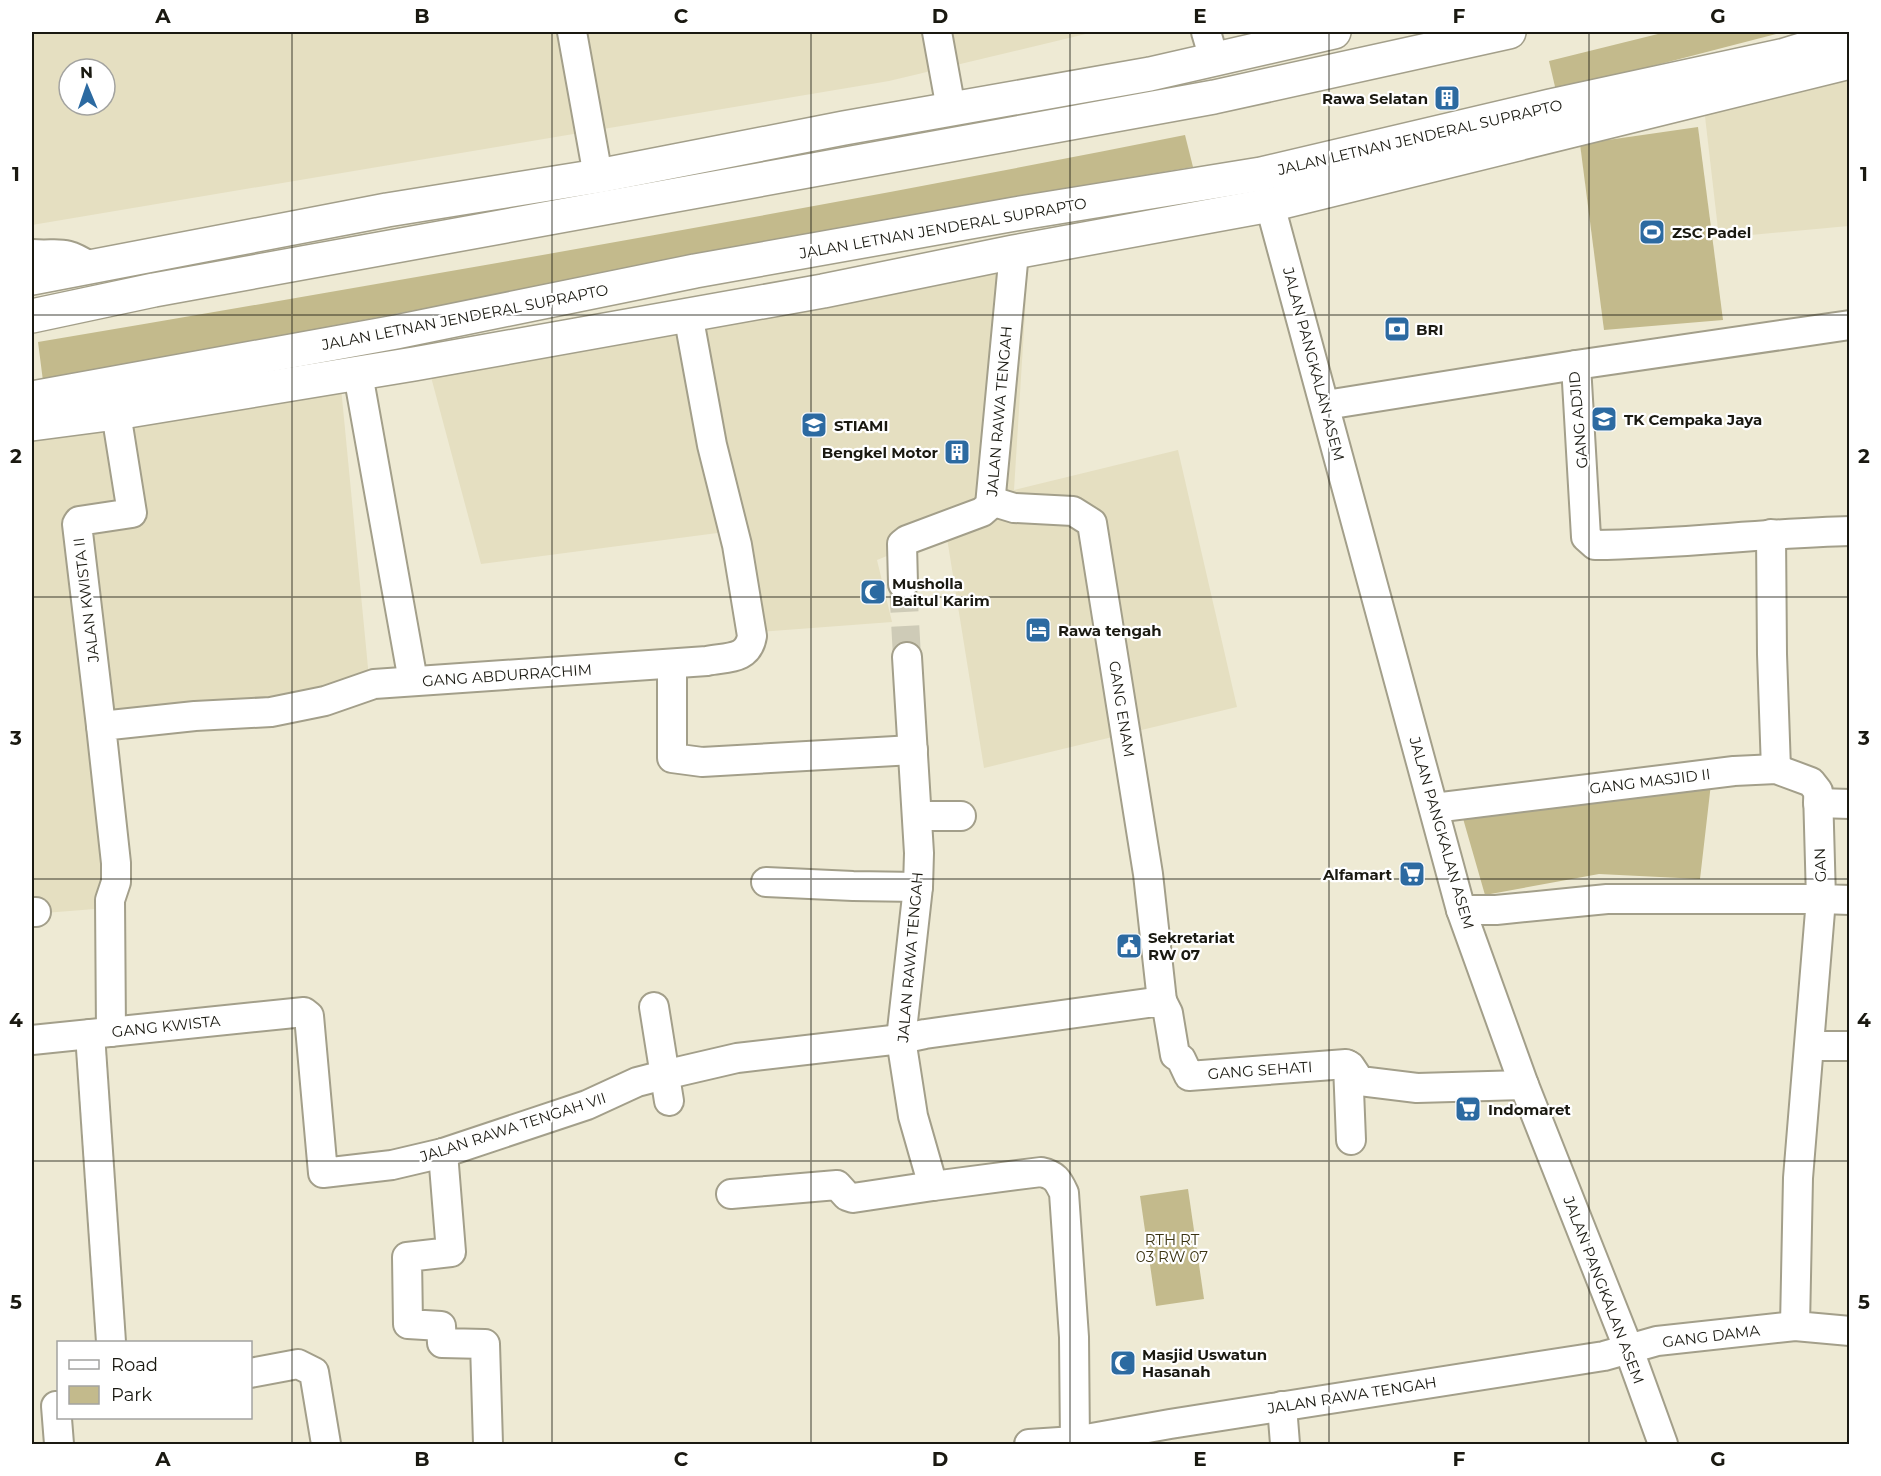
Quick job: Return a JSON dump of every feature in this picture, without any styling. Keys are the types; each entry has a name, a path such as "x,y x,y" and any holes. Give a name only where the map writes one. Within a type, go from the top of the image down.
{"main road":[{"path":"32,278 387,210 598,176 1150,74 1210,45 1334,32"},
{"path":"32,316 154,290 1214,97 1443,40 1509,32"},
{"name":"JALAN LETNAN JENDERAL SUPRAPTO","path":"32,424 116,413 358,374 823,291 1014,252 1270,205 1555,119 1850,35"},
{"name":"JALAN LETNAN JENDERAL SUPRAPTO","path":"32,398 396,332 695,271 1015,214 1261,174 1850,62"}],"street":[{"path":"572,32 598,176"},
{"path":"937,32 951,109"},
{"name":"JALAN PANGKALAN ASEM","path":"1270,205 1461,910 1524,1085 1629,1350 1663,1444"},
{"name":"JALAN RAWA TENGAH","path":"903,584 902,544 907,540 982,512 990,505 1014,252"},
{"path":"32,254 65,254 89,266"},
{"name":"GANG ABDURRACHIM","path":"101,726 185,717 270,712 325,701 374,684 708,661 747,651 752,636 737,545 712,445 688,314"},
{"path":"1576,365 1850,325"},
{"name":"GANG ADJID","path":"1326,405 1576,365 1586,537 1595,545 1686,543 1771,534 1850,531"},
{"path":"358,374 413,681"},
{"name":"JALAN KWISTA II","path":"101,726 77,524 79,521 132,513 116,413"},
{"name":"GANG ENAM","path":"991,501 1014,508 1073,511 1092,523 1148,874 1162,1001"},
{"path":"1771,534 1776,769"},
{"name":"JALAN RAWA TENGAH","path":"907,657 919,853 918,887 901,1040 913,1116 933,1186"},
{"path":"672,663 672,758 702,762 913,750"},
{"path":"101,726 116,863 116,882 110,900 100,1033 111,1341"},
{"name":"GANG MASJID II","path":"1434,808 1734,771 1776,769 1811,782 1818,791 1818,803"},
{"path":"1818,803 1850,804"},
{"name":"GAN","path":"1818,803 1821,899 1850,900"},
{"path":"917,816 961,816"},
{"path":"766,882 918,887"},
{"path":"1461,910 1496,910 1607,899 1821,899 1798,1179 1794,1326"},
{"path":"901,1040 937,1032 1162,1001"},
{"name":"GANG SEHATI","path":"1162,1001 1168,1013 1175,1055 1181,1059 1189,1076 1348,1065"},
{"path":"654,1007 667,1088"},
{"name":"JALAN RAWA TENGAH VII","path":"300,1012 309,1016 322,1172 392,1165 443,1153 587,1105 637,1082 667,1088 737,1058 901,1040"},
{"name":"GANG KWISTA","path":"32,1040 300,1012"},
{"path":"1810,1046 1850,1046"},
{"path":"1348,1065 1360,1081 1417,1088 1524,1085"},
{"path":"1348,1065 1351,1140"},
{"path":"443,1153 451,1252 407,1257 408,1324 441,1326 442,1343 485,1344 488,1444"},
{"path":"731,1194 837,1185 847,1196 853,1198 1041,1172 1053,1174 1064,1193 1072,1315 1075,1443"},
{"name":"GANG DAMA","path":"1629,1350 1658,1341 1794,1326 1850,1331"},
{"name":"JALAN RAWA TENGAH","path":"1029,1444 1075,1443 1282,1406 1629,1350"},
{"path":"252,1373 298,1364 314,1372 326,1444"},
{"path":"1282,1406 1285,1444"},
{"path":"49,1407 58,1444"}],"shaded area":[{"path":"32,32 1094,32 889,81 32,225"},
{"path":"1849,59 1849,226 1719,238 1703,99"},
{"path":"1029,249 1014,490 1178,450 1237,707 984,768 946,532 877,560 892,622 747,633 725,532 481,564 427,362"},
{"path":"340,377 369,678 94,729 120,907 32,914 32,422"}],"green space":[{"path":"1666,32 1784,32 1556,91 1549,61"},
{"name":"ZSC Padel","path":"1698,127 1723,320 1604,330 1580,144"},
{"path":"1185,135 1193,167 968,205 43,381 38,342 756,217"},
{"path":"1712,775 1700,879 1599,874 1485,895 1462,815"},
{"name":"RTH RT 03 RW 07","path":"1188,1189 1204,1299 1156,1306 1140,1196"}],"tunnel":[{"path":"903,584 907,657"}],"place":[{"name":"Rawa Selatan","path":"1447,98"},
{"name":"ZSC Padel","path":"1652,232"},
{"name":"BRI","path":"1397,329"},
{"name":"TK Cempaka Jaya","path":"1604,419"},
{"name":"STIAMI","path":"814,425"},
{"name":"Bengkel Motor","path":"957,452"},
{"name":"Musholla Baitul Karim","path":"873,592"},
{"name":"Rawa tengah","path":"1038,630"},
{"name":"Alfamart","path":"1412,874"},
{"name":"Sekretariat RW 07","path":"1129,946"},
{"name":"Indomaret","path":"1468,1109"},
{"name":"Masjid Uswatun Hasanah","path":"1123,1363"}]}
